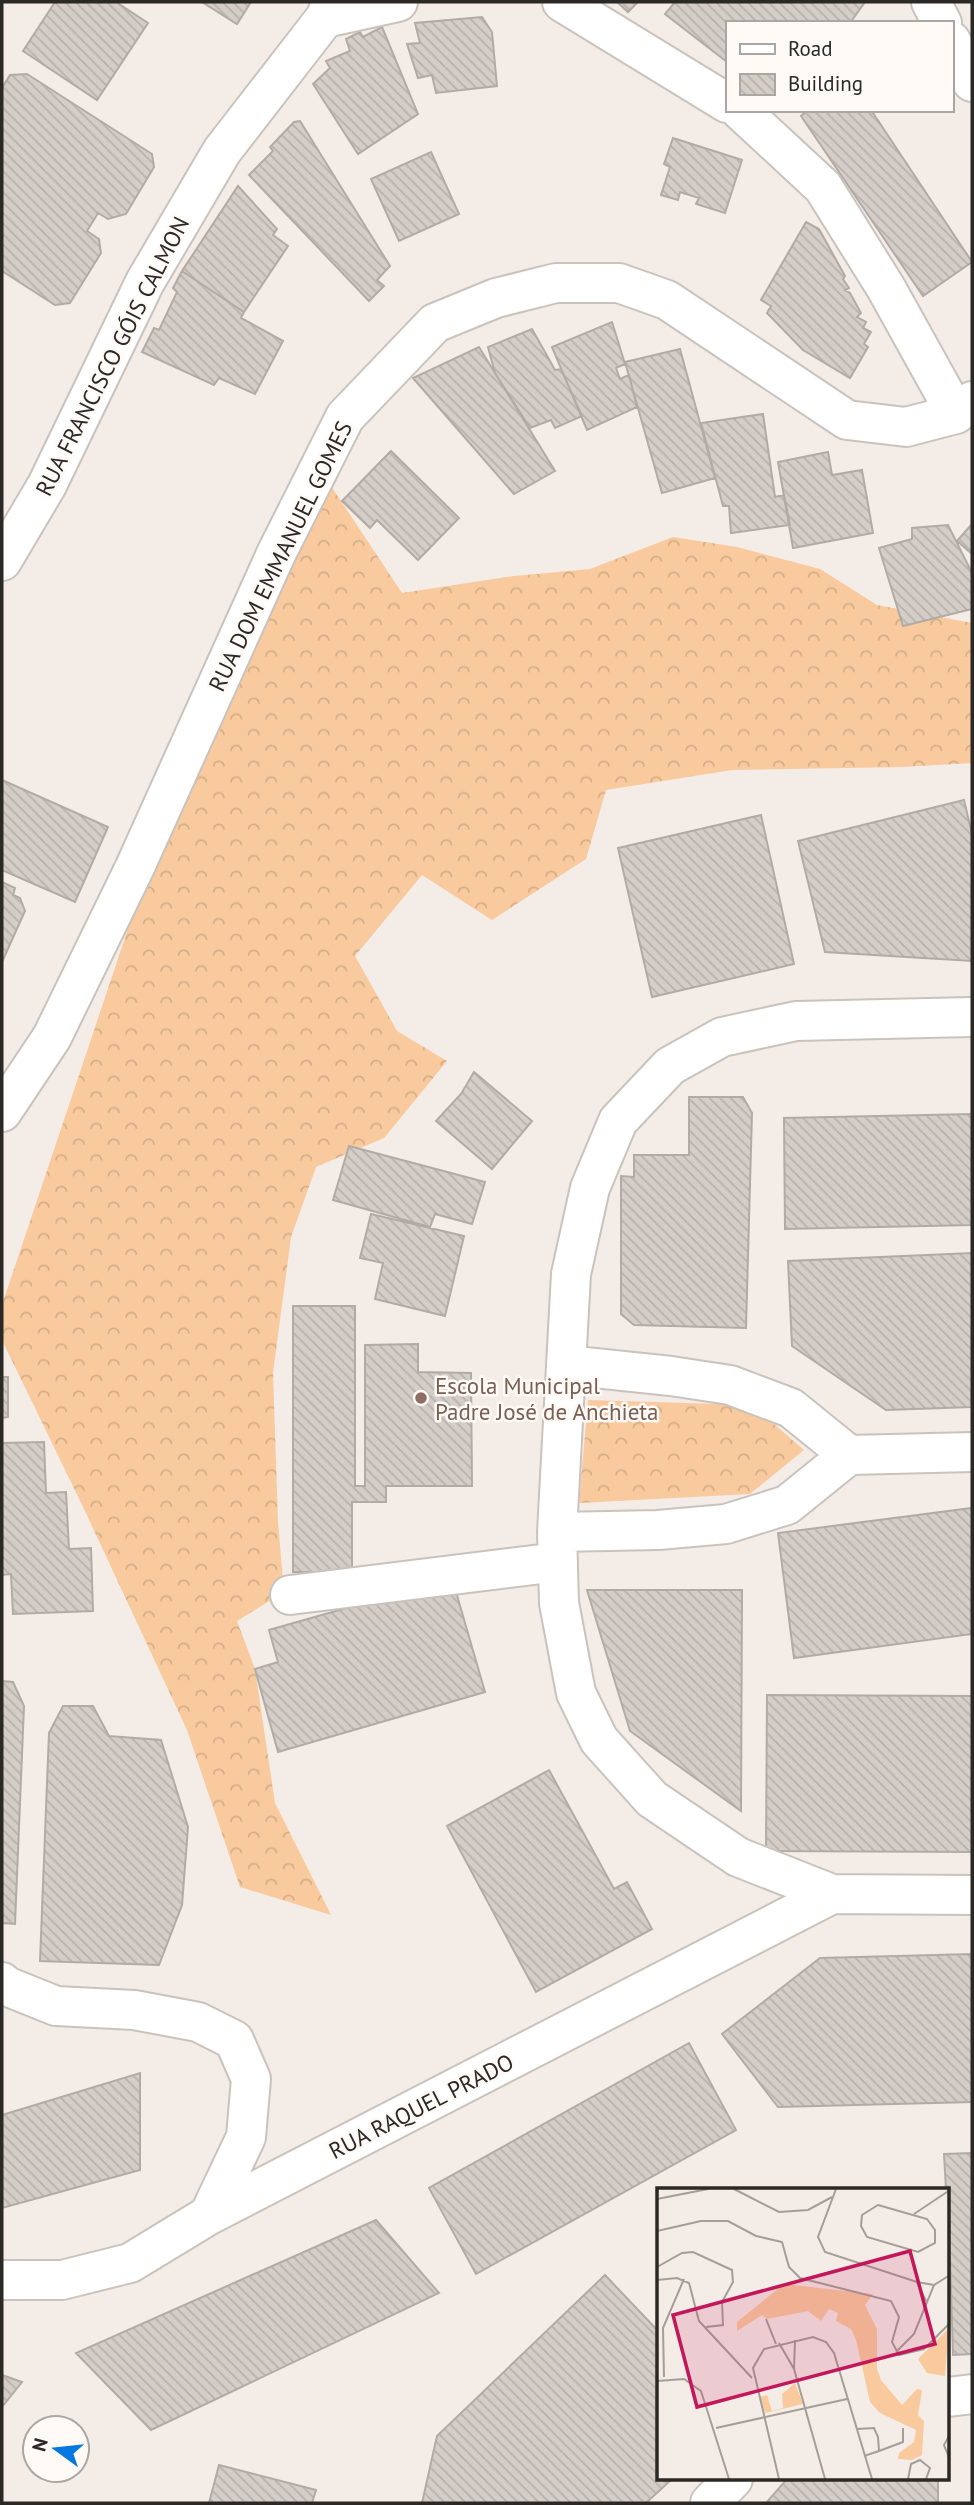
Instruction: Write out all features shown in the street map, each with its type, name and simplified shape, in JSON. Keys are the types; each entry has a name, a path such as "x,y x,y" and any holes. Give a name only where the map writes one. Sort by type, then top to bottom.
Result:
{"street":[{"name":"RUA FRANCISCO GÓIS CALMON","path":"2,561 47,485 145,282 222,151 328,10 398,2"},
{"path":"562,2 726,102"},
{"path":"931,2 941,21"},
{"path":"953,45 972,82"},
{"path":"742,112 823,187 964,407"},
{"name":"RUA DOM EMMANUEL GOMES","path":"2,1112 52,1037 135,867 276,554 345,417 435,323 496,298 556,283 619,283 667,300 847,420 906,427 964,407"},
{"path":"972,1017 796,1021 722,1037 670,1066 618,1121 590,1188 570,1274 558,1547 559,1604 576,1693 599,1740 652,1799 737,1857 832,1894 972,1895"},
{"path":"566,1365 730,1385 791,1408 849,1455"},
{"path":"290,1595 658,1530 726,1524 787,1505 849,1455 972,1452"},
{"name":"RUA RAQUEL PRADO","path":"2,2280 62,2280 130,2263 209,2215 832,1894"},
{"path":"2,1982 5,1986 56,2006 134,2010 198,2022 234,2040 251,2079 246,2137 209,2215"},
{"path":"950,2397 972,2393"},
{"path":"710,2503 732,2480"}],"green space":[{"path":"325,477 402,593 514,576 590,569 673,537 737,547 820,569 877,605 972,623 972,763 732,770 606,790 586,859 492,920 422,875 355,956 397,1031 447,1061 384,1138 316,1167 291,1237 273,1373 278,1522 284,1592 237,1621 255,1669 275,1803 331,1915 240,1887 187,1730 2,1340 2,1305 137,902"},
{"path":"588,1400 752,1405 804,1450 750,1494 579,1503"}],"building":[{"path":"55,2 116,2 148,23 97,100 23,51"},
{"path":"202,2 251,2 237,24"},
{"path":"617,2 638,2 628,12"},
{"path":"675,2 865,2 851,21 726,21 726,61 665,14"},
{"path":"482,17 492,32 497,86 436,93 432,75 418,78 407,44 420,43 415,23"},
{"path":"382,27 418,114 358,154 313,84 330,68 326,61 350,51 346,39 360,32 363,37"},
{"path":"27,74 152,154 154,167 126,214 108,219 98,213 87,231 99,239 101,253 70,303 55,305 2,271 2,88 10,75"},
{"path":"806,112 872,112 972,262 923,296 801,116"},
{"path":"300,121 390,266 377,280 384,286 369,301 249,175 273,151 270,147 294,122"},
{"path":"673,138 742,160 725,213 696,204 699,198 680,192 678,200 661,195 670,167 664,164"},
{"path":"431,152 459,214 399,241 371,179"},
{"path":"238,186 277,229 273,235 288,246 244,312 182,271"},
{"path":"806,222 819,229 845,276 843,279 849,288 845,290 850,293 861,313 857,317 866,322 863,328 871,332 864,344 868,347 850,378 803,350 767,313 771,306 761,300"},
{"path":"182,271 244,312 241,318 283,341 255,394 219,378 214,385 142,352 154,328 159,330 177,292 173,288"},
{"path":"612,322 625,364 616,368 620,379 629,375 637,407 587,430 552,347"},
{"path":"532,329 555,370 561,369 582,416 555,428 551,420 530,428 495,373 488,347"},
{"path":"479,347 555,471 514,494 413,378"},
{"path":"680,349 715,478 662,493 625,362"},
{"path":"763,414 775,497 784,495 790,525 731,533 729,506 723,506 701,423"},
{"path":"391,451 459,518 418,560 377,520 370,528 342,501"},
{"path":"828,452 832,475 862,470 873,533 793,548 778,462"},
{"path":"972,524 972,554 957,541"},
{"path":"948,525 972,573 972,609 903,626 879,548 912,539 912,528"},
{"path":"2,780 108,827 75,902 2,870"},
{"path":"964,800 972,834 972,961 825,952 798,841"},
{"path":"761,815 794,964 652,997 618,848"},
{"path":"2,882 15,888 13,895 20,898 25,911 2,962"},
{"path":"474,1072 532,1121 492,1169 436,1121 461,1094"},
{"path":"689,1097 743,1097 752,1113 746,1328 634,1325 621,1314 621,1176 634,1177 634,1155 689,1155"},
{"path":"972,1114 972,1225 785,1229 784,1118"},
{"path":"349,1146 485,1182 472,1224 435,1214 430,1227 333,1200"},
{"path":"371,1214 464,1236 445,1316 375,1299 383,1263 360,1258"},
{"path":"972,1253 972,1407 886,1410 792,1346 788,1261"},
{"path":"293,1306 355,1306 355,1486 365,1486 365,1345 418,1344 418,1372 471,1373 472,1486 386,1486 386,1502 352,1502 352,1572 293,1572"},
{"path":"2,1377 8,1377 8,1417 2,1418"},
{"path":"44,1442 46,1493 66,1492 69,1549 91,1548 93,1611 13,1614 11,1574 2,1575 2,1443"},
{"path":"972,1508 972,1634 794,1658 778,1533"},
{"path":"452,1578 485,1692 278,1752 255,1669 278,1662 269,1630"},
{"path":"587,1590 742,1590 741,1811 630,1731"},
{"path":"2,1681 13,1682 24,1706 15,1924 2,1923"},
{"path":"767,1695 972,1696 972,1852 766,1851"},
{"path":"63,1706 93,1706 109,1736 161,1740 188,1827 182,1905 159,1965 40,1961 49,1733"},
{"path":"549,1770 614,1889 627,1882 652,1929 536,1992 447,1826"},
{"path":"972,1954 972,2102 778,2107 722,2034 820,1958"},
{"path":"689,2043 736,2130 476,2274 429,2188"},
{"path":"140,2073 140,2170 2,2208 2,2115"},
{"path":"972,2153 972,2354 953,2355 950,2188 946,2188 944,2154"},
{"path":"376,2220 439,2293 151,2430 76,2353"},
{"path":"605,2275 657,2330 657,2480 671,2480 646,2503 422,2503 437,2436"},
{"path":"2,2375 22,2382 2,2407"},
{"path":"219,2465 316,2490 312,2503 209,2503"},
{"path":"786,2480 938,2480 938,2503 766,2503"}],"place":[{"name":"Escola Municipal Padre José de Anchieta","path":"421,1398"}]}
